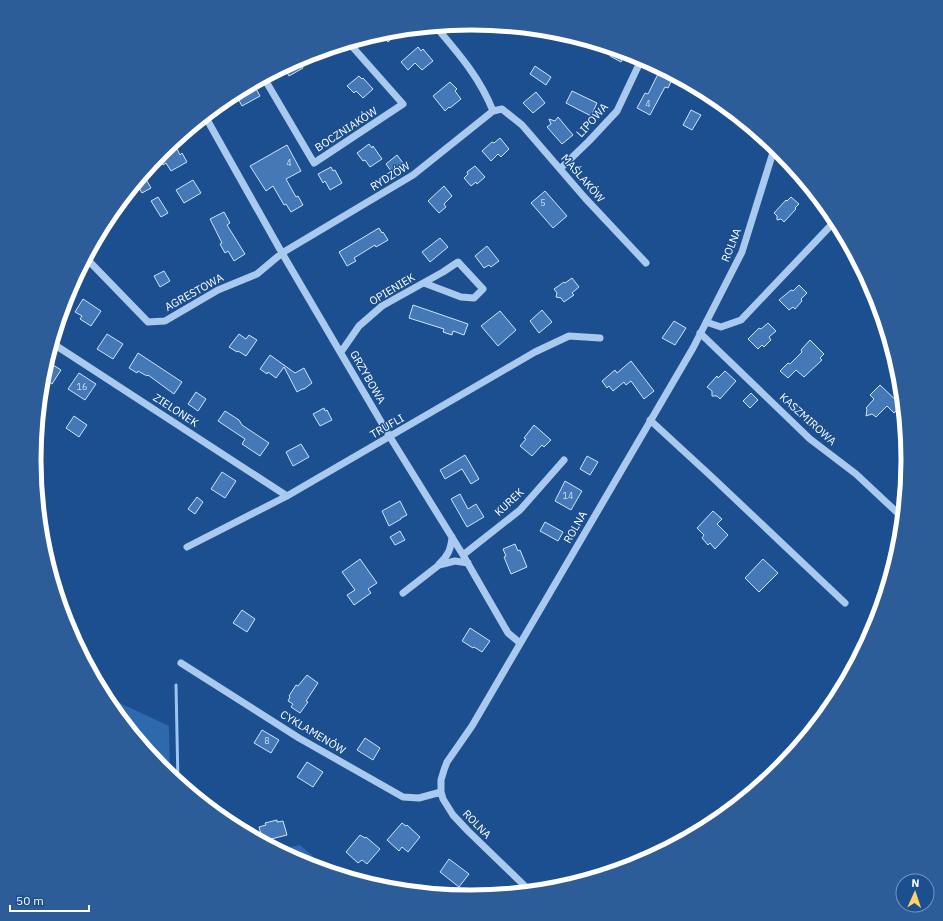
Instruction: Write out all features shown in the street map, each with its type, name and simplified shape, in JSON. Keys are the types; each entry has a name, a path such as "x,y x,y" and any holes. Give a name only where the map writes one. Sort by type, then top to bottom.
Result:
{"street":[{"path":"440,31 477,78 493,111"},
{"name":"BOCZNIAKÓW","path":"266,82 314,163 403,104 353,47"},
{"name":"LIPOWA","path":"560,169 617,111 639,64"},
{"name":"RYDZÓW","path":"282,253 413,175 493,111 502,109"},
{"name":"MAŚLAKÓW","path":"502,109 522,125 585,198 646,264"},
{"name":"GRZYBOWA","path":"207,120 282,253 390,437 468,563 508,633 520,643"},
{"name":"ROLNA","path":"524,887 453,815 443,800 441,780 447,762 472,726 693,348 742,252 773,153"},
{"path":"706,322 721,327 741,320 831,225"},
{"name":"AGRESTOWA","path":"90,262 148,322 165,321 218,290 257,274 282,253"},
{"name":"OPIENIEK","path":"341,352 359,326 382,306 458,262 483,289 474,298 461,297 424,283"},
{"name":"KASZMIROWA","path":"700,333 810,439 856,474 898,514"},
{"name":"TRUFLI","path":"187,546 288,496 535,352 568,336 600,338"},
{"name":"ZIELONEK","path":"57,346 288,496"},
{"path":"650,420 844,603"},
{"name":"KUREK","path":"463,555 520,510 564,460"},
{"path":"403,593 447,557 451,547 452,537"},
{"path":"439,564 455,562 468,563"},
{"name":"CYKLAMENÓW","path":"181,663 300,738 402,797 420,798 441,792"}],"shaded area":[{"path":"114,700 169,726 170,768 130,723"},
{"path":"300,845 321,863 307,858 284,848"}],"building":[{"path":"393,37 388,42 385,39"},
{"path":"418,47 421,51 423,49 433,61 422,70 415,63 408,70 401,62"},
{"path":"611,53 623,58 621,62 610,56"},
{"path":"301,65 303,68 289,76 287,72"},
{"path":"535,66 551,77 546,85 530,74"},
{"path":"659,73 672,80 668,88 665,87 650,115 637,108 645,93 648,94"},
{"path":"359,76 362,79 363,78 373,89 363,98 356,91 354,93 347,86"},
{"path":"450,82 457,89 455,91 461,99 445,111 433,96"},
{"path":"256,88 260,96 242,106 238,99"},
{"path":"572,91 597,103 591,116 566,103"},
{"path":"536,92 545,103 533,113 523,103"},
{"path":"691,110 701,115 692,130 683,125"},
{"path":"558,117 573,135 562,144 547,127 551,124 549,119 555,121"},
{"path":"500,138 509,149 501,157 498,154 491,161 482,151 492,142 494,143"},
{"path":"369,144 372,148 373,146 382,159 370,167 357,153"},
{"path":"287,145 301,171 286,179 296,197 298,196 303,205 291,212 286,204 284,205 273,186 266,191 250,166"},
{"path":"176,148 180,155 182,153 187,162 171,171 166,163 163,165 162,162"},
{"path":"397,155 403,163 391,171 386,164"},
{"path":"475,166 485,177 477,184 476,182 471,186 464,178 468,174 467,172"},
{"path":"331,167 333,171 335,170 342,183 330,190 325,181 323,183 318,174"},
{"path":"146,179 151,188 142,193 139,188"},
{"path":"193,180 201,193 184,203 176,190"},
{"path":"444,186 452,196 444,204 446,207 439,213 428,201"},
{"path":"545,191 567,216 553,228 531,203"},
{"path":"158,197 168,213 161,217 151,201"},
{"path":"791,197 799,204 795,208 796,209 784,222 781,219 777,220 777,216 774,213 786,200 787,201"},
{"path":"224,212 230,223 227,225 245,254 234,261 228,251 225,253 220,244 222,243 210,219"},
{"path":"379,228 388,240 376,247 375,245 354,258 356,261 347,266 339,252"},
{"path":"440,238 448,247 430,262 422,252"},
{"path":"487,246 499,261 491,267 489,265 484,268 475,256"},
{"path":"164,271 170,281 160,287 154,276"},
{"path":"572,278 579,287 572,293 574,295 564,302 561,298 556,297 557,293 554,289"},
{"path":"799,285 807,293 795,309 793,307 789,310 779,300"},
{"path":"83,299 101,311 91,326 80,319 82,316 75,312"},
{"path":"413,305 468,324 464,335 453,331 452,335 443,332 444,329 409,318"},
{"path":"542,310 552,322 539,333 530,321"},
{"path":"500,311 516,330 498,346 481,326"},
{"path":"674,321 686,328 675,345 662,338"},
{"path":"768,323 776,331 769,337 771,340 764,347 762,345 758,349 748,339 759,328 761,329"},
{"path":"107,334 123,344 113,359 97,349"},
{"path":"239,334 246,339 249,335 257,340 246,356 229,347"},
{"path":"810,340 824,354 820,358 822,360 804,377 796,370 788,378 780,371 788,363 790,364 802,352 801,350"},
{"path":"138,353 182,382 174,394 148,375 147,376 138,371 137,373 129,368"},
{"path":"270,355 295,373 304,368 312,383 297,392 284,367 276,378 268,372 267,374 260,369"},
{"path":"631,361 654,391 644,399 631,381 626,385 624,382 613,391 609,386 607,388 602,381 615,370 617,373"},
{"path":"52,364 61,370 52,384 48,382"},
{"path":"725,371 736,381 720,399 717,396 712,396 712,391 707,387 717,376 718,378"},
{"path":"79,373 96,384 85,400 68,389"},
{"path":"880,385 898,402 898,408 894,413 887,406 876,417 872,414 866,416 866,408 874,399 870,395"},
{"path":"196,392 206,399 198,411 188,404"},
{"path":"751,393 758,400 750,408 743,401"},
{"path":"324,408 325,411 327,410 332,420 320,426 313,414"},
{"path":"225,411 239,420 242,425 269,443 260,456 242,444 245,439 218,421"},
{"path":"74,416 87,425 79,437 66,428"},
{"path":"534,425 551,440 544,447 542,445 532,456 520,446"},
{"path":"301,444 309,457 293,466 286,452"},
{"path":"465,455 479,479 471,484 462,469 445,479 440,470"},
{"path":"587,456 598,462 590,475 580,469"},
{"path":"222,472 236,481 225,498 211,489"},
{"path":"565,481 582,491 571,510 555,501"},
{"path":"460,494 468,509 476,504 484,517 467,527 451,499"},
{"path":"197,497 203,502 195,514 188,509"},
{"path":"400,501 407,515 389,526 382,511"},
{"path":"713,511 722,519 717,524 728,535 715,549 710,543 708,545 702,538 704,535 697,528"},
{"path":"545,522 563,532 558,541 540,531"},
{"path":"400,531 405,540 395,545 390,537"},
{"path":"515,544 518,551 520,550 527,567 511,574 504,557 506,556 503,549"},
{"path":"360,559 377,583 368,589 371,593 354,605 347,595 355,590 342,572"},
{"path":"763,559 778,573 759,592 745,578"},
{"path":"242,610 255,619 247,632 233,623"},
{"path":"470,628 490,641 482,652 462,641"},
{"path":"307,675 318,683 306,701 308,702 300,713 291,707 293,704 288,701 289,696 296,685 298,686"},
{"path":"262,730 279,740 271,753 254,743"},
{"path":"365,738 380,748 373,760 357,750"},
{"path":"307,762 323,772 313,787 297,777"},
{"path":"277,820 277,822 283,821 287,835 268,840 262,836 259,827 266,825 265,823"},
{"path":"402,823 406,826 407,825 420,837 408,852 402,847 399,851 387,840"},
{"path":"360,835 365,838 366,837 380,849 367,864 362,860 358,863 346,852"},
{"path":"449,859 469,874 459,887 440,872"}],"waterway":[{"path":"176,685 178,775"}]}
